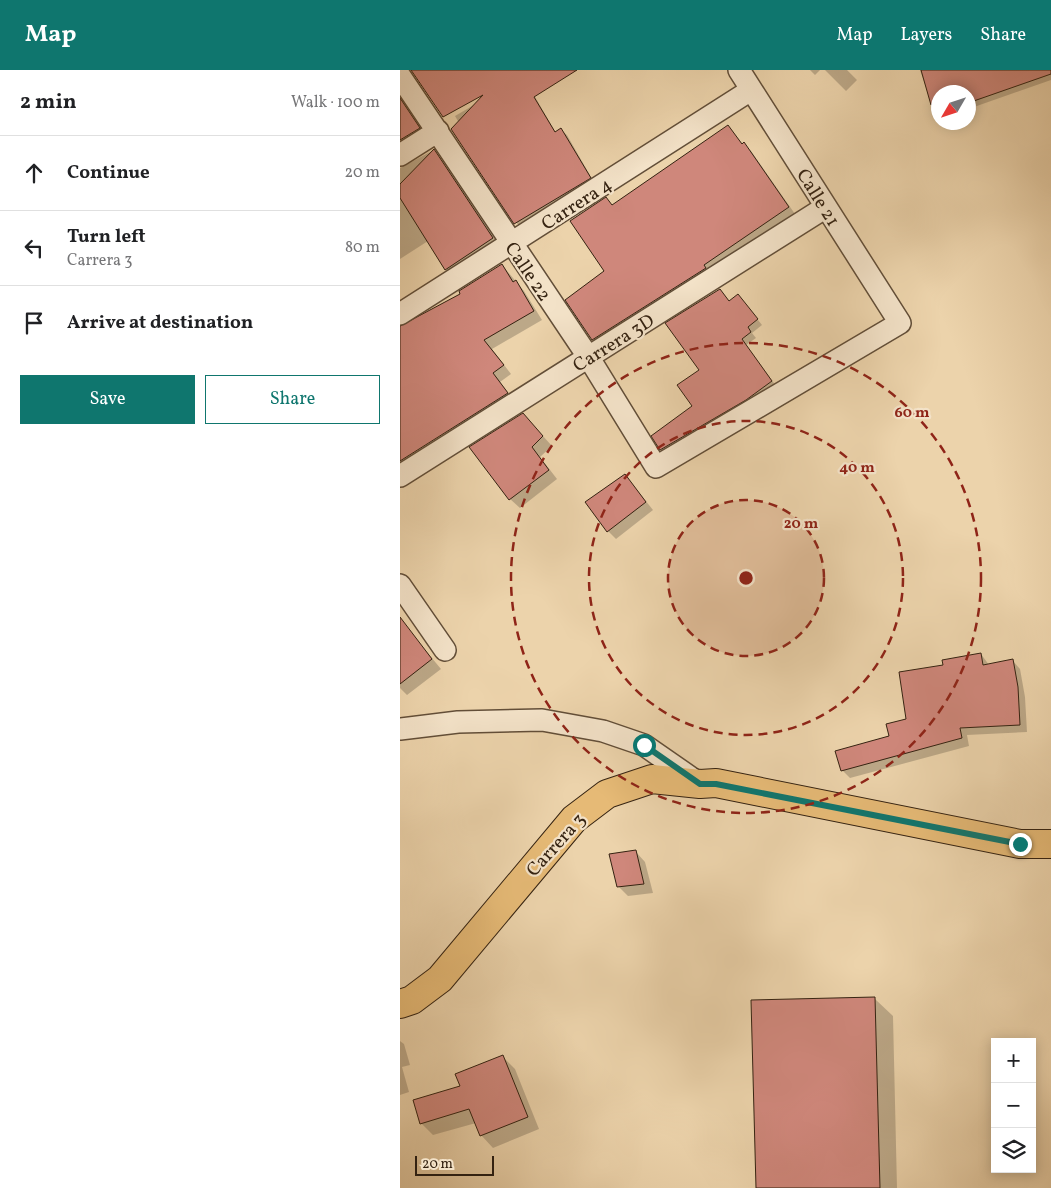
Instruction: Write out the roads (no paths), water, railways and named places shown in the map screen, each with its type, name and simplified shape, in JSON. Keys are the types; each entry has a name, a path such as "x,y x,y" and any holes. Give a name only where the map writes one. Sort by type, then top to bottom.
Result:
{"main road":[{"name":"Carrera 3","path":"400,1004 412,1000 440,979 574,819 607,794 652,779 716,784 1020,844 1051,844"}],"street":[{"name":"Calle 21","path":"656,466 900,323 739,70"},
{"name":"Calle 22","path":"400,76 438,131 511,245 589,358 656,466"},
{"name":"Carrera 4","path":"400,314 511,245 751,90"},
{"path":"400,155 438,131"},
{"name":"Carrera 3D","path":"400,476 826,207"},
{"path":"400,585 445,650"},
{"path":"400,730 458,722 542,720 603,731 644,745 700,784"}]}
